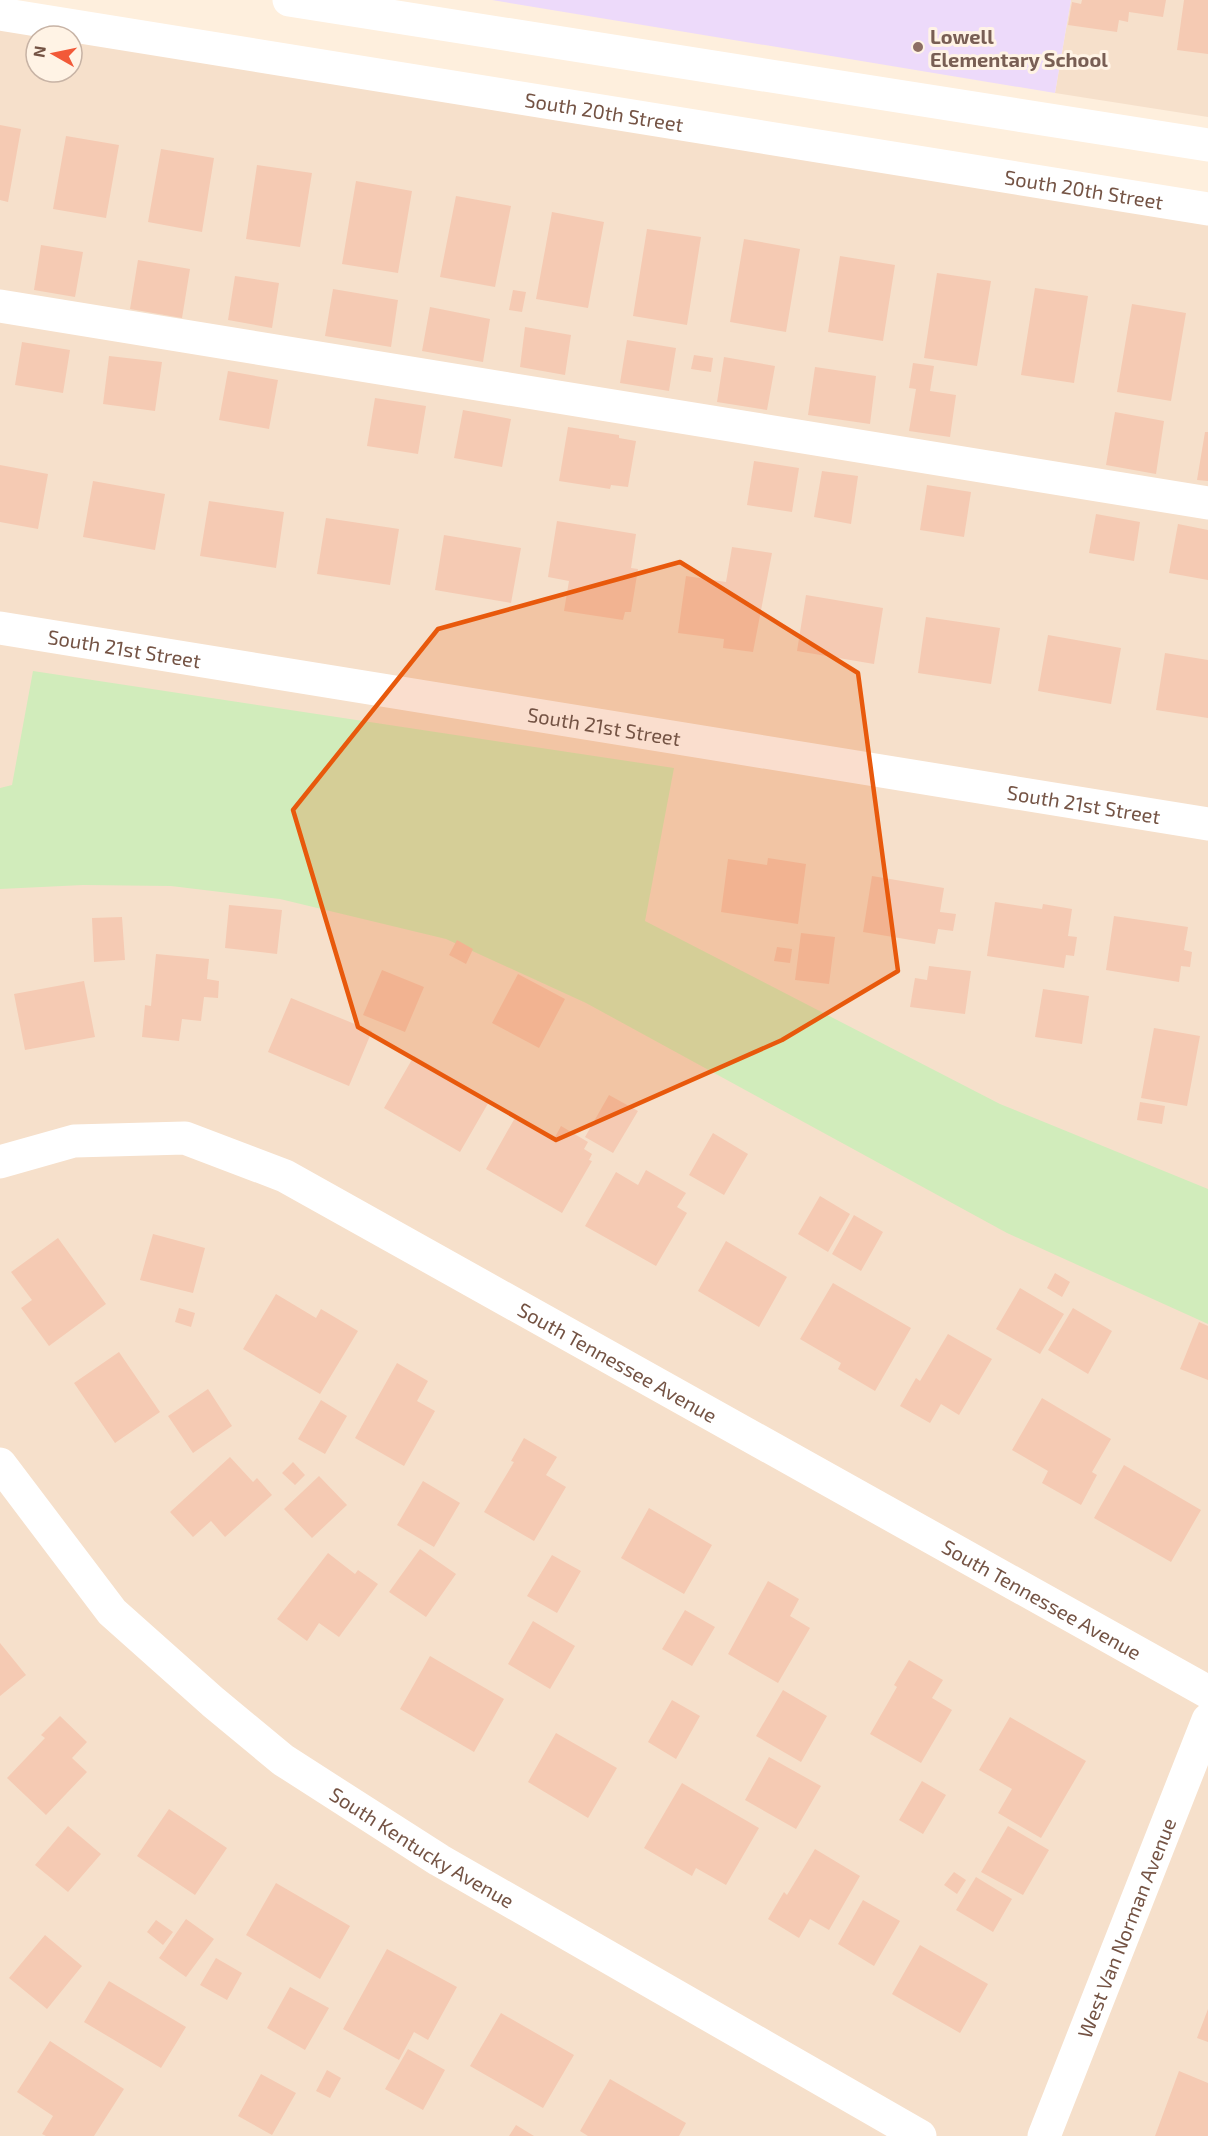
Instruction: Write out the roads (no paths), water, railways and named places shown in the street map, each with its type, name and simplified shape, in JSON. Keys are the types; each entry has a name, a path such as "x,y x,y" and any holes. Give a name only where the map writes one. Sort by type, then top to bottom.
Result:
{"street":[{"path":"289,0 1208,145"},
{"name":"South 20th Street","path":"0,14 1208,209"},
{"path":"0,306 1208,503"},
{"name":"South 21st Street","path":"0,628 1208,824"},
{"name":"South Tennessee Avenue","path":"0,1162 74,1141 184,1138 285,1176 1208,1692"},
{"name":"South Kentucky Avenue","path":"0,1464 112,1612 213,1702 283,1760 439,1860 920,2136"},
{"name":"West Van Norman Avenue","path":"1044,2136 1208,1720"}],"place":[{"name":"Lowell Elementary School","path":"918,47"}]}
